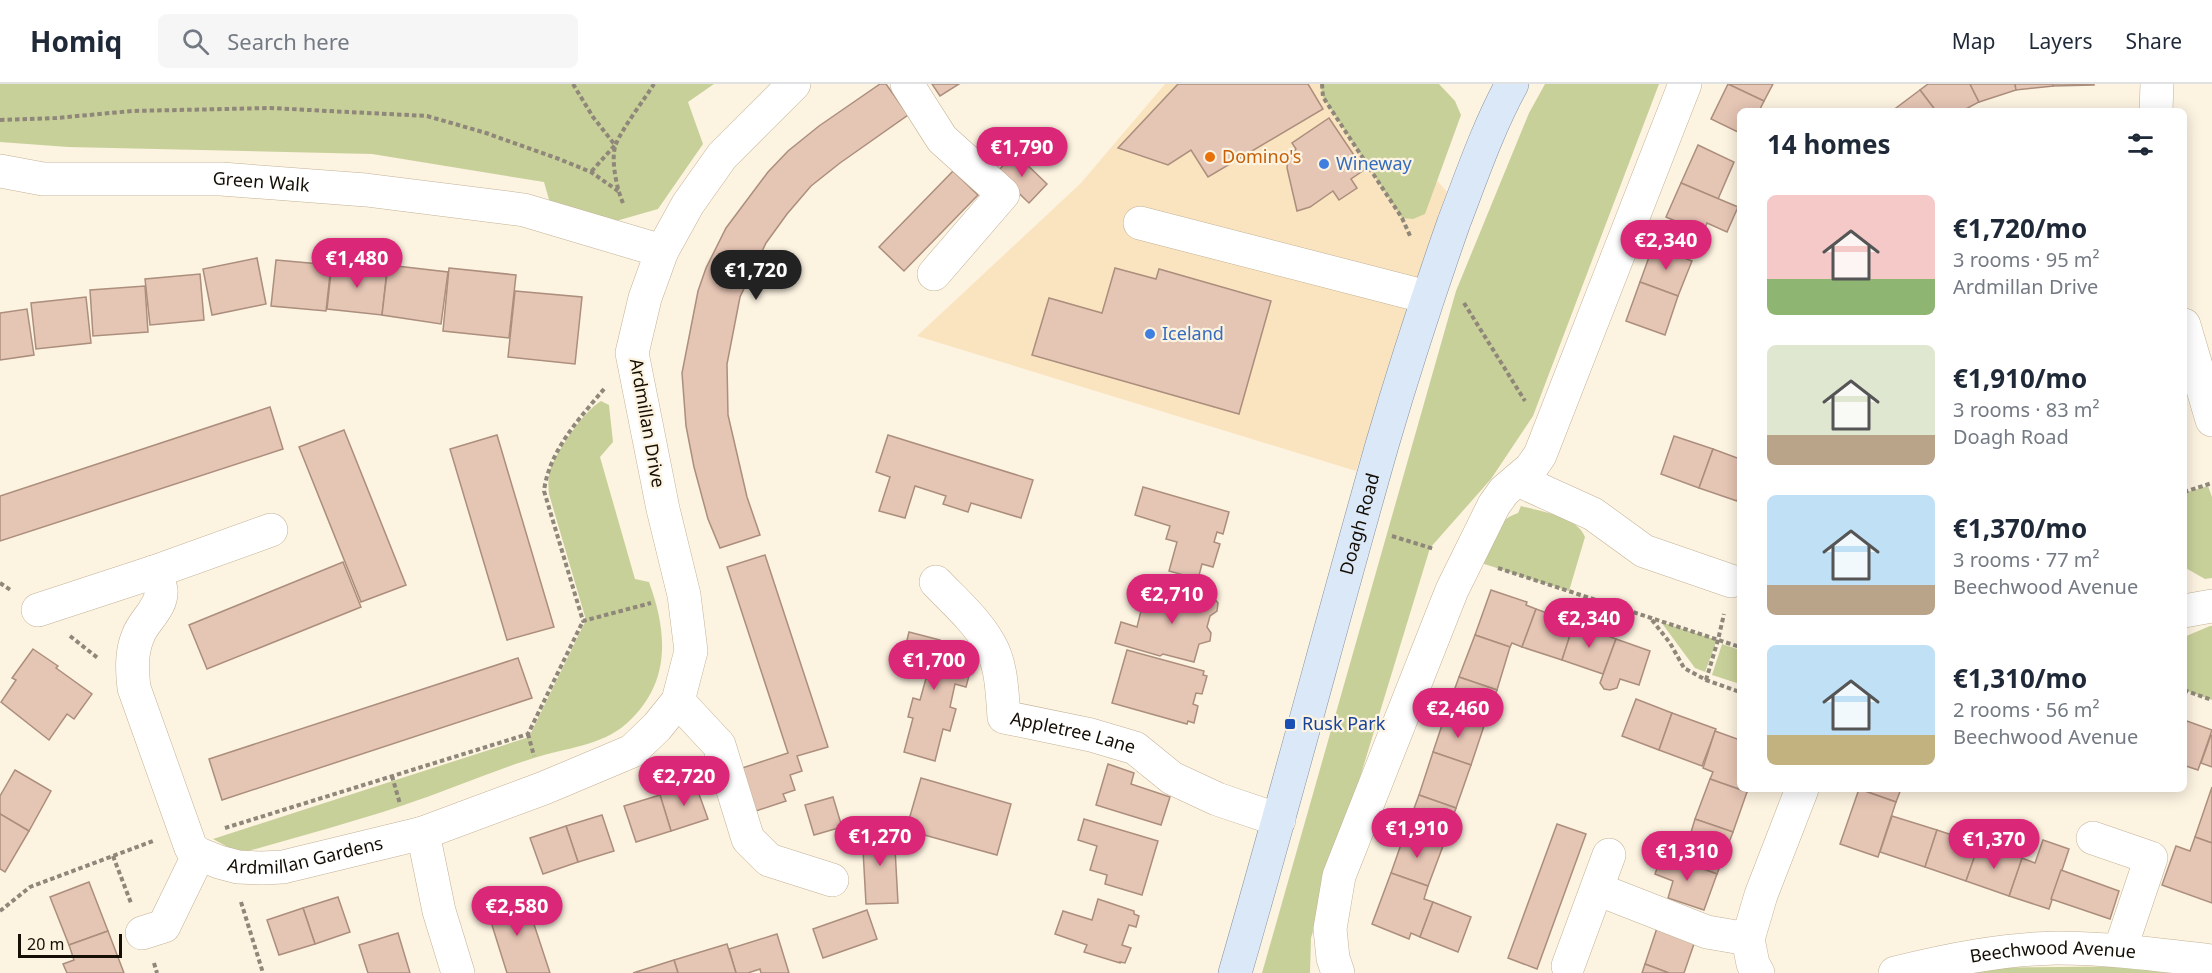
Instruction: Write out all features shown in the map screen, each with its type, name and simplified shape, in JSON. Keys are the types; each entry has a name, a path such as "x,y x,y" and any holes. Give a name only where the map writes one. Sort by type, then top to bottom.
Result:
{"main road":[{"name":"Doagh Road","path":"1235,973 1359,526 1427,297 1476,161 1512,84"}],"street":[{"name":"Ardmillan Drive","path":"678,701 691,651 684,595 663,509 632,353 645,298 652,248 688,204 722,156 794,84"},
{"path":"907,84 942,139 1003,194 934,274"},
{"path":"1338,973 1333,958 1330,929 1339,876 1452,590 1467,558 1494,505 1504,491 1531,468 1540,454 1685,84"},
{"path":"2156,108 2157,84"},
{"name":"Green Walk","path":"0,171 43,180 221,179 366,190 524,210 652,248"},
{"path":"1140,223 1427,297"},
{"path":"2187,335 2212,420"},
{"path":"1518,480 1593,514 1644,551 1731,581"},
{"path":"38,610 271,530"},
{"path":"142,933 164,926 190,841 134,688 132,666 137,638 160,599 161,590 154,572"},
{"name":"Appletree Lane","path":"936,582 962,608 990,644 1000,678 1004,717 1091,735 1135,748 1172,778 1217,799 1279,820"},
{"path":"2187,610 2212,606"},
{"path":"678,701 718,745 748,839 769,860 832,880"},
{"name":"Ardmillan Gardens","path":"190,841 238,867 283,867 423,833 543,788 632,751 657,728 678,701"},
{"path":"1758,973 1753,964 1748,939 1761,895 1801,792"},
{"path":"423,833 439,911 458,973"},
{"path":"2093,838 2151,858 2120,950"},
{"path":"1568,966 1609,855"},
{"path":"1597,889 1707,932 1748,939"},
{"name":"Beechwood Avenue","path":"1895,973 1959,957 2056,948 2120,950 2212,961"}],"path":[{"path":"573,84 593,117 615,145 618,192"},
{"path":"591,172 615,145 654,84"},
{"path":"0,120 56,118 132,111 270,108 427,116 486,133 591,172 618,192 652,248"},
{"path":"534,758 528,734 584,621 544,491 547,473 563,441 632,353"},
{"path":"2187,491 2212,483"},
{"path":"1359,526 1467,558 1737,646"},
{"path":"1706,680 1718,640 1731,581"},
{"path":"584,621 656,602"},
{"path":"1651,619 1670,643 1684,668 1706,680 1737,691"},
{"path":"2187,691 2212,700"},
{"path":"0,911 30,887 190,841 528,734"},
{"path":"392,776 399,800"},
{"path":"238,867 238,891 263,973"}],"shaded area":[{"path":"1165,84 1353,84 1447,192 1356,471 917,336 1081,183"}],"green space":[{"path":"0,84 714,84 688,102 703,144 658,209 609,223 550,203 544,182 372,154 68,147 0,142"},
{"path":"1320,84 1439,84 1455,101 1461,115 1425,214 1413,219 1402,218 1323,97"},
{"path":"1545,84 1659,84 1533,416 1491,479 1430,548 1311,938 1310,973 1262,973 1456,291 1529,113"},
{"path":"601,401 609,405 613,442 600,457 635,579 649,582 660,620 662,658 651,692 641,709 626,724 594,742 517,763 362,818 245,852 233,850 213,839 529,737 586,620 549,494 549,473 572,432 587,413"},
{"path":"2208,486 2212,497 2212,578 2205,579 2187,569 2187,492"},
{"path":"1521,506 1566,519 1574,524 1585,537 1569,591 1481,563 1498,527 1503,521 1518,513"},
{"path":"1661,622 1717,640 1705,672 1695,668"},
{"path":"2212,626 2212,700 2187,691 2187,636"},
{"path":"1722,644 1737,649 1737,683 1712,675"},
{"path":"2170,966 2202,973 1935,973 1948,968"}],"building":[{"path":"880,84 886,84 908,115 811,186 766,243 740,297 727,364 728,415 747,497 760,535 720,548 708,519 686,426 682,373 698,291 706,268 726,228 768,172 788,151 819,126"},
{"path":"932,84 959,84 940,96"},
{"path":"1178,84 1308,84 1323,109 1208,177 1191,150 1168,165 1118,148"},
{"path":"1728,84 1773,84 1764,101"},
{"path":"1728,84 1764,101 1760,108 1737,108 1737,132 1711,119"},
{"path":"1928,84 1970,84 1979,102 1968,108 1934,108 1920,90"},
{"path":"1970,84 2015,84 2016,90 1979,102"},
{"path":"2015,84 2053,84 2053,86 2016,90"},
{"path":"2053,84 2094,84 2094,85 2053,86"},
{"path":"1920,90 1934,108 1896,108"},
{"name":"Wineway","path":"1329,118 1364,170 1351,179 1357,188 1339,200 1333,191 1310,207 1297,211 1287,168 1288,160 1296,149 1292,143"},
{"path":"1698,145 1734,162 1718,199 1681,183"},
{"path":"1015,153 1047,184 1029,203 997,172"},
{"path":"953,171 978,195 904,271 879,247"},
{"path":"1681,183 1737,207 1727,232 1707,223 1703,233 1666,217"},
{"path":"1653,246 1692,261 1678,296 1640,282"},
{"path":"257,258 266,304 212,315 203,269"},
{"path":"276,260 331,265 326,311 271,306"},
{"path":"332,263 387,269 382,315 327,309"},
{"path":"388,265 448,272 441,324 382,315"},
{"path":"449,268 516,275 509,338 443,331"},
{"name":"Iceland","path":"1115,268 1156,279 1159,269 1271,301 1239,414 1032,355 1049,298 1102,313"},
{"path":"200,274 204,320 150,325 145,279"},
{"path":"1640,282 1678,296 1665,335 1626,321"},
{"path":"145,286 148,332 93,336 90,290"},
{"path":"515,291 582,297 575,364 508,357"},
{"path":"86,297 91,343 36,349 31,303"},
{"path":"27,309 34,355 0,360 0,313"},
{"path":"270,407 283,449 0,541 0,496"},
{"path":"344,430 406,585 361,602 299,447"},
{"path":"497,435 554,627 507,640 450,449"},
{"path":"888,435 1033,480 1021,518 971,503 968,512 943,504 946,496 915,486 905,518 879,511 890,477 876,472"},
{"path":"1674,436 1713,449 1699,488 1661,474"},
{"path":"1713,449 1737,458 1737,501 1699,488"},
{"path":"1143,487 1229,512 1223,534 1217,532 1214,542 1220,544 1213,567 1202,564 1198,579 1169,571 1177,542 1166,539 1170,526 1135,515"},
{"path":"765,555 828,747 797,756 802,771 790,775 795,790 783,794 786,801 741,816 727,773 788,753 727,567"},
{"path":"343,562 361,607 207,669 189,625"},
{"path":"1179,587 1213,597 1218,603 1217,611 1210,616 1207,627 1211,633 1210,641 1199,644 1194,662 1163,654 1160,656 1115,643 1121,622 1137,627 1142,607 1152,609 1157,590 1177,595"},
{"path":"1491,590 1527,602 1526,605 1536,609 1522,647 1512,643 1510,647 1475,635"},
{"path":"1536,609 1574,623 1562,660 1522,647"},
{"path":"1574,623 1616,639 1603,674 1562,660"},
{"path":"909,632 975,653 966,687 955,684 950,707 956,709 950,731 943,729 935,761 904,752 913,718 908,717 913,698 920,700 927,675 900,669"},
{"path":"1475,635 1510,647 1497,690 1459,677"},
{"path":"1616,639 1650,651 1639,685 1620,679 1617,688 1610,690 1604,689 1600,683"},
{"path":"33,649 92,694 74,719 67,714 49,740 1,702 16,680 12,678"},
{"path":"1127,650 1204,671 1203,675 1207,676 1202,694 1196,693 1193,704 1198,706 1194,723 1188,721 1187,724 1112,703"},
{"path":"518,658 532,698 222,800 209,759"},
{"path":"1459,677 1497,690 1484,726 1446,713"},
{"path":"1636,699 1672,713 1659,750 1622,736"},
{"path":"1446,713 1484,726 1471,765 1433,752"},
{"path":"1672,713 1716,729 1702,766 1659,750"},
{"path":"2187,721 2212,730 2198,770 2187,766"},
{"path":"1715,731 1737,739 1737,788 1710,779 1713,772 1703,768"},
{"path":"2212,735 2212,767 2201,763"},
{"path":"1433,752 1471,765 1456,808 1419,795"},
{"path":"1108,764 1134,773 1131,784 1170,797 1161,825 1096,805"},
{"path":"15,770 51,791 29,831 0,814 0,796"},
{"path":"921,778 1011,804 997,855 906,830"},
{"path":"1710,779 1737,788 1737,792 1747,792 1733,832 1695,819"},
{"path":"695,783 708,819 671,831 660,795"},
{"path":"2212,787 2212,843 2195,837"},
{"path":"1858,792 1868,792 1896,802 1878,857 1840,844"},
{"path":"1868,792 1900,792 1896,802"},
{"path":"660,795 671,831 636,842 624,806"},
{"path":"1419,795 1456,808 1443,846 1405,833"},
{"path":"833,797 842,827 814,835 805,805"},
{"path":"0,814 29,831 5,872 0,869"},
{"path":"602,815 614,851 578,862 566,826"},
{"path":"1892,816 1937,830 1925,867 1880,852"},
{"path":"1084,819 1158,841 1142,895 1105,884 1107,875 1090,870 1097,846 1078,840"},
{"path":"1695,819 1733,832 1717,874 1662,854 1669,832 1689,839"},
{"path":"1557,824 1586,834 1537,969 1508,958"},
{"path":"566,826 578,862 543,874 530,838"},
{"path":"894,830 898,903 866,904 862,832"},
{"path":"1937,830 1979,844 1966,881 1925,867"},
{"path":"1405,833 1443,846 1428,886 1391,873"},
{"path":"2195,837 2212,843 2212,903 2162,885 2176,846 2190,851"},
{"path":"2043,840 2069,849 2049,909 2009,896 2022,858 2035,863"},
{"path":"1979,844 2022,858 2009,896 1966,881"},
{"path":"1662,854 1717,874 1704,910 1668,898 1673,881 1655,874"},
{"path":"2061,870 2119,891 2110,919 2051,899"},
{"path":"1391,873 1428,886 1424,899 1433,902 1420,937 1411,933 1409,939 1372,924"},
{"path":"89,882 108,931 69,945 50,897"},
{"path":"524,894 550,973 507,973 486,906"},
{"path":"338,897 350,932 315,944 303,908"},
{"path":"1098,899 1134,911 1134,914 1139,916 1136,927 1129,925 1122,945 1131,948 1125,963 1084,952 1087,945 1055,934 1063,911 1092,920"},
{"path":"1433,902 1471,917 1458,952 1420,937"},
{"path":"303,908 315,944 279,955 267,920"},
{"path":"867,910 877,939 823,958 813,929"},
{"path":"1657,928 1695,941 1684,973 1669,973 1645,964"},
{"path":"108,931 124,973 67,973 63,964 74,960 69,945"},
{"path":"398,933 410,973 368,973 359,945"},
{"path":"777,934 789,973 761,973 760,969 748,973 736,973 729,949"},
{"path":"727,944 736,973 678,973 674,960"},
{"path":"674,960 678,973 633,973"},
{"path":"1645,964 1669,973 1642,973"}],"place":[{"name":"Domino's","path":"1210,157"},
{"name":"Wineway","path":"1324,164"},
{"name":"Iceland","path":"1150,334"},
{"name":"Rusk Park","path":"1290,724"}]}
